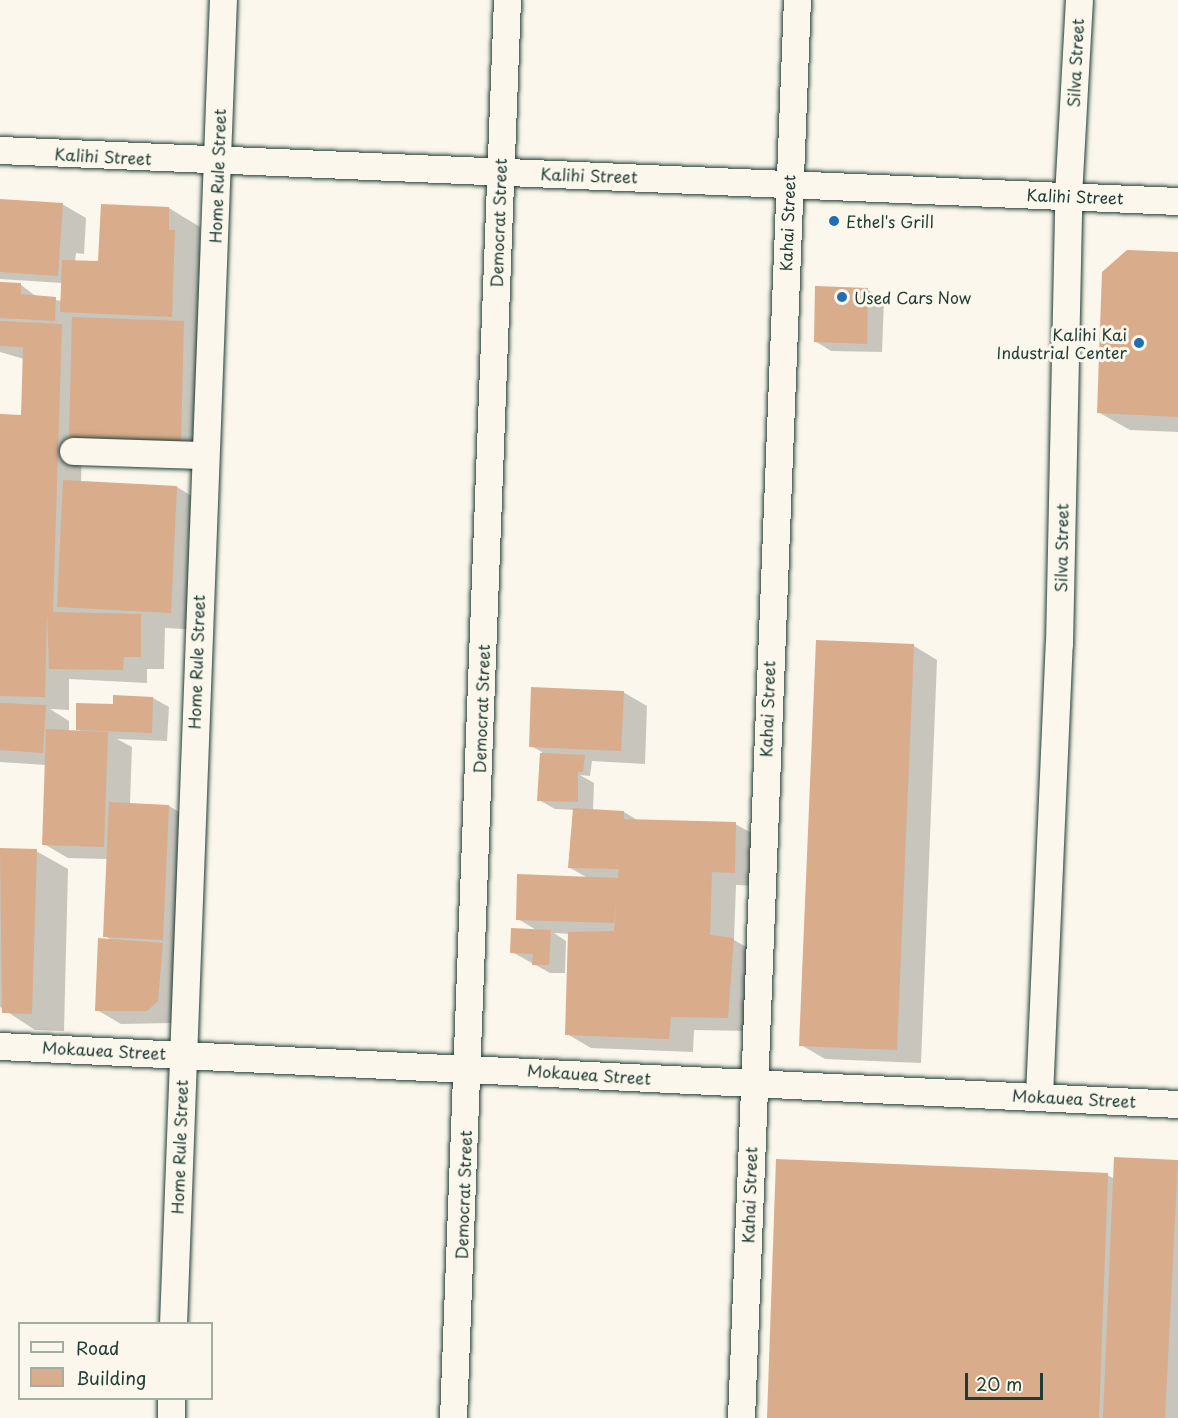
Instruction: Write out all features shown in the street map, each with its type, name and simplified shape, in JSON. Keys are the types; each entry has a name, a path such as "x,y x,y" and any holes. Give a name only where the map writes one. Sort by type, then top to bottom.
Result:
{"street":[{"name":"Home Rule Street","path":"173,1322 203,455 218,162 223,0"},
{"name":"Democrat Street","path":"453,1418 507,0"},
{"name":"Kahai Street","path":"741,1418 751,1085 797,0"},
{"name":"Silva Street","path":"1039,1096 1059,644 1068,196 1079,0"},
{"name":"Kalihi Street","path":"0,150 218,162 501,171 1178,201"},
{"path":"73,451 203,455"},
{"name":"Mokauea Street","path":"0,1046 468,1065 751,1085 1039,1096 1178,1104"},
{"path":"171,1400 171,1418"}],"building":[{"path":"0,199 63,203 58,276 0,272"},
{"path":"101,204 169,207 169,230 175,230 172,317 60,312 62,260 98,261"},
{"name":"Kalihi Kai Industrial Center","path":"1127,250 1178,252 1178,417 1097,413 1102,272"},
{"path":"0,282 21,283 21,294 56,297 55,321 0,318"},
{"path":"815,286 868,288 867,344 814,342"},
{"path":"72,317 184,321 181,441 69,437"},
{"path":"0,321 62,324 53,612 141,614 141,657 124,657 123,670 49,669 47,612 45,697 0,696 0,414 21,415 23,347 0,346"},
{"path":"63,480 177,486 171,613 57,607"},
{"path":"816,640 914,644 897,1050 799,1046"},
{"path":"531,687 624,691 621,751 529,747"},
{"path":"113,695 153,697 152,733 76,730 76,703 113,704"},
{"path":"0,703 46,705 43,753 0,750"},
{"path":"46,729 108,732 104,847 42,845"},
{"path":"540,753 585,755 583,772 578,772 578,802 537,801"},
{"path":"109,802 169,805 163,940 103,937"},
{"path":"573,808 624,811 624,819 736,822 735,873 712,872 710,935 734,938 728,1018 671,1017 669,1039 565,1035 568,932 614,931 617,895 614,923 516,920 517,874 618,878 619,869 568,868"},
{"path":"0,848 37,849 32,1014 2,1013"},
{"path":"511,928 551,930 549,965 532,965 533,954 510,953"},
{"path":"98,938 163,943 158,1001 147,1011 95,1011"},
{"path":"1114,1157 1178,1160 1165,1418 1103,1418"},
{"path":"776,1159 1108,1173 1099,1418 767,1418"}],"place":[{"name":"Ethel's Grill","path":"834,221"},
{"name":"Used Cars Now","path":"842,297"},
{"name":"Kalihi Kai Industrial Center","path":"1139,343"}]}
